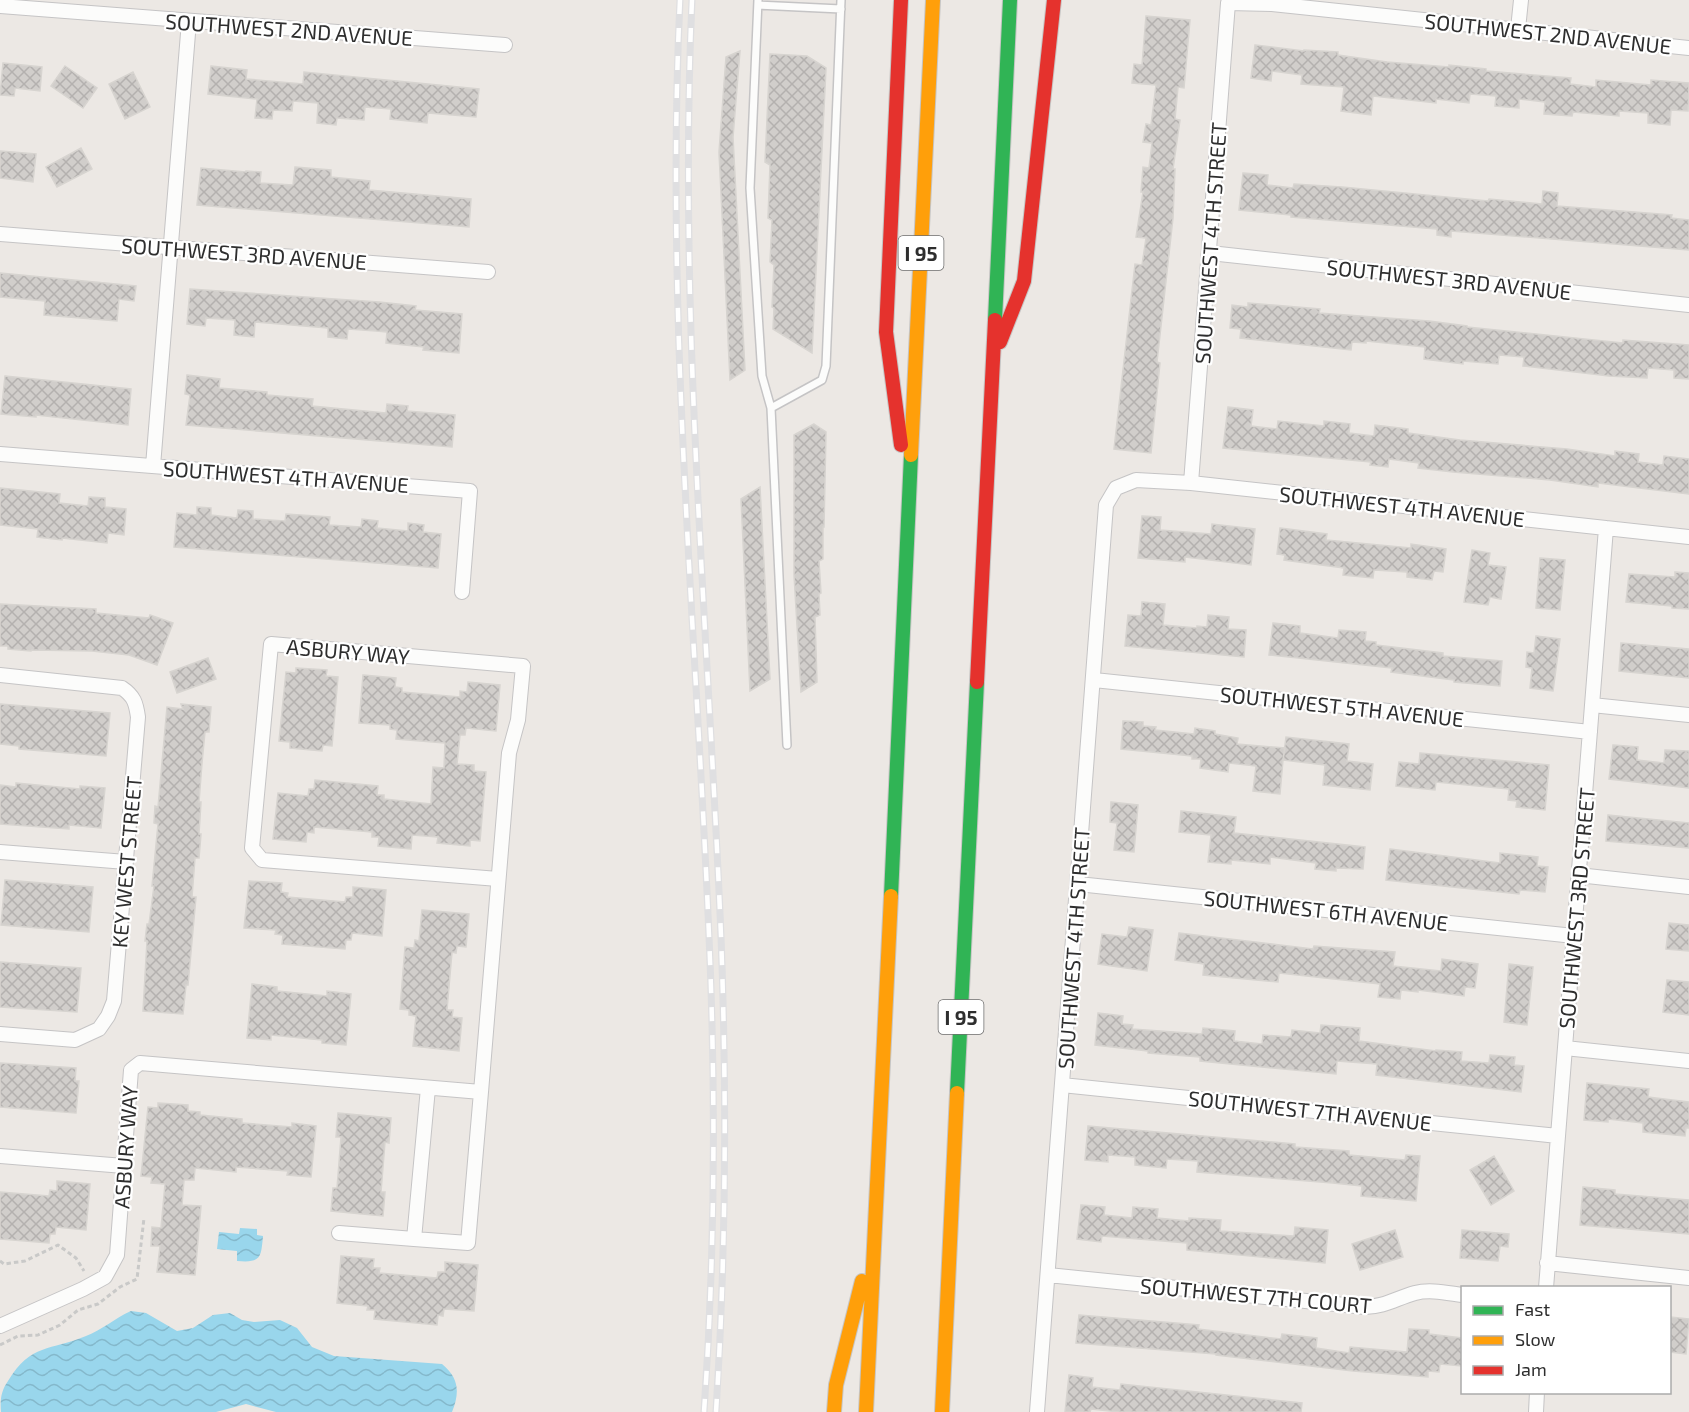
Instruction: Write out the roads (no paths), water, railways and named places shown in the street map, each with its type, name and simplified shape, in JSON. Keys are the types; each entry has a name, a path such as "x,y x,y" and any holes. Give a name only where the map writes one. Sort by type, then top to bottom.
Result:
{"highway":[{"path":"901,0 886,332 909,507"},
{"name":"I 95","path":"866,1412 933,0"},
{"name":"I 95","path":"942,1412 1010,0"},
{"path":"993,361 1024,281 1054,0"},
{"path":"834,1412 836,1385 875,1230"}],"street":[{"path":"1518,29 1521,0"},
{"name":"SOUTHWEST 2ND AVENUE","path":"1228,3 1272,2 1689,48"},
{"name":"SOUTHWEST 4TH STREET","path":"1191,483 1228,3"},
{"name":"SOUTHWEST 2ND AVENUE","path":"0,6 505,45"},
{"path":"153,465 189,21"},
{"name":"SOUTHWEST 3RD AVENUE","path":"0,234 488,272"},
{"name":"SOUTHWEST 3RD AVENUE","path":"1210,253 1689,305"},
{"name":"SOUTHWEST 4TH AVENUE","path":"0,454 471,490 462,592"},
{"name":"SOUTHWEST 4TH AVENUE","path":"1116,488 1136,480 1191,483 1689,537"},
{"name":"SOUTHWEST 4TH STREET","path":"1037,1412 1106,505 1116,488"},
{"name":"SOUTHWEST 3RD STREET","path":"1546,1286 1606,528"},
{"name":"ASBURY WAY","path":"0,1326 105,1277 117,1255 131,1070 140,1063 481,1092 509,753 518,720 523,666 271,644 252,848 262,860 498,879"},
{"name":"KEY WEST STREET","path":"0,675 122,688 130,693 136,702 138,717 114,1001 108,1016 99,1029 75,1040 0,1034"},
{"name":"SOUTHWEST 5TH AVENUE","path":"1094,680 1590,732"},
{"path":"1592,705 1689,715"},
{"path":"0,852 126,862"},
{"path":"1578,876 1689,886"},
{"name":"SOUTHWEST 6TH AVENUE","path":"1078,884 1574,936"},
{"path":"1565,1048 1689,1061"},
{"name":"SOUTHWEST 7TH AVENUE","path":"1062,1085 1558,1136"},
{"path":"414,1239 428,1088"},
{"path":"339,1233 468,1243 481,1092"},
{"path":"0,1156 124,1166"},
{"path":"1547,1263 1689,1278"},
{"name":"SOUTHWEST 7TH COURT","path":"1048,1275 1365,1307 1378,1307 1416,1293 1461,1295"},
{"path":"1536,1412 1538,1394"}],"lane":[{"path":"771,408 822,380 826,366 841,0"},
{"path":"787,745 771,408 762,376 750,188 758,2 841,9"}],"water":[{"path":"240,1228 257,1229 257,1235 263,1236 260,1254 255,1260 237,1261 237,1251 217,1249 219,1232 239,1234"},
{"path":"131,1311 146,1313 177,1331 193,1328 213,1315 230,1313 242,1320 254,1322 280,1320 297,1328 312,1347 334,1356 442,1364 455,1380 457,1392 455,1405 452,1412 276,1412 246,1404 216,1412 1,1412 4,1388 16,1369 25,1360 42,1350 92,1333"}],"railway":[{"path":"680,0 676,117 679,351 713,1055 712,1234 704,1412"},
{"path":"692,0 689,117 692,351 721,936 724,1055 724,1234 716,1412"}]}
